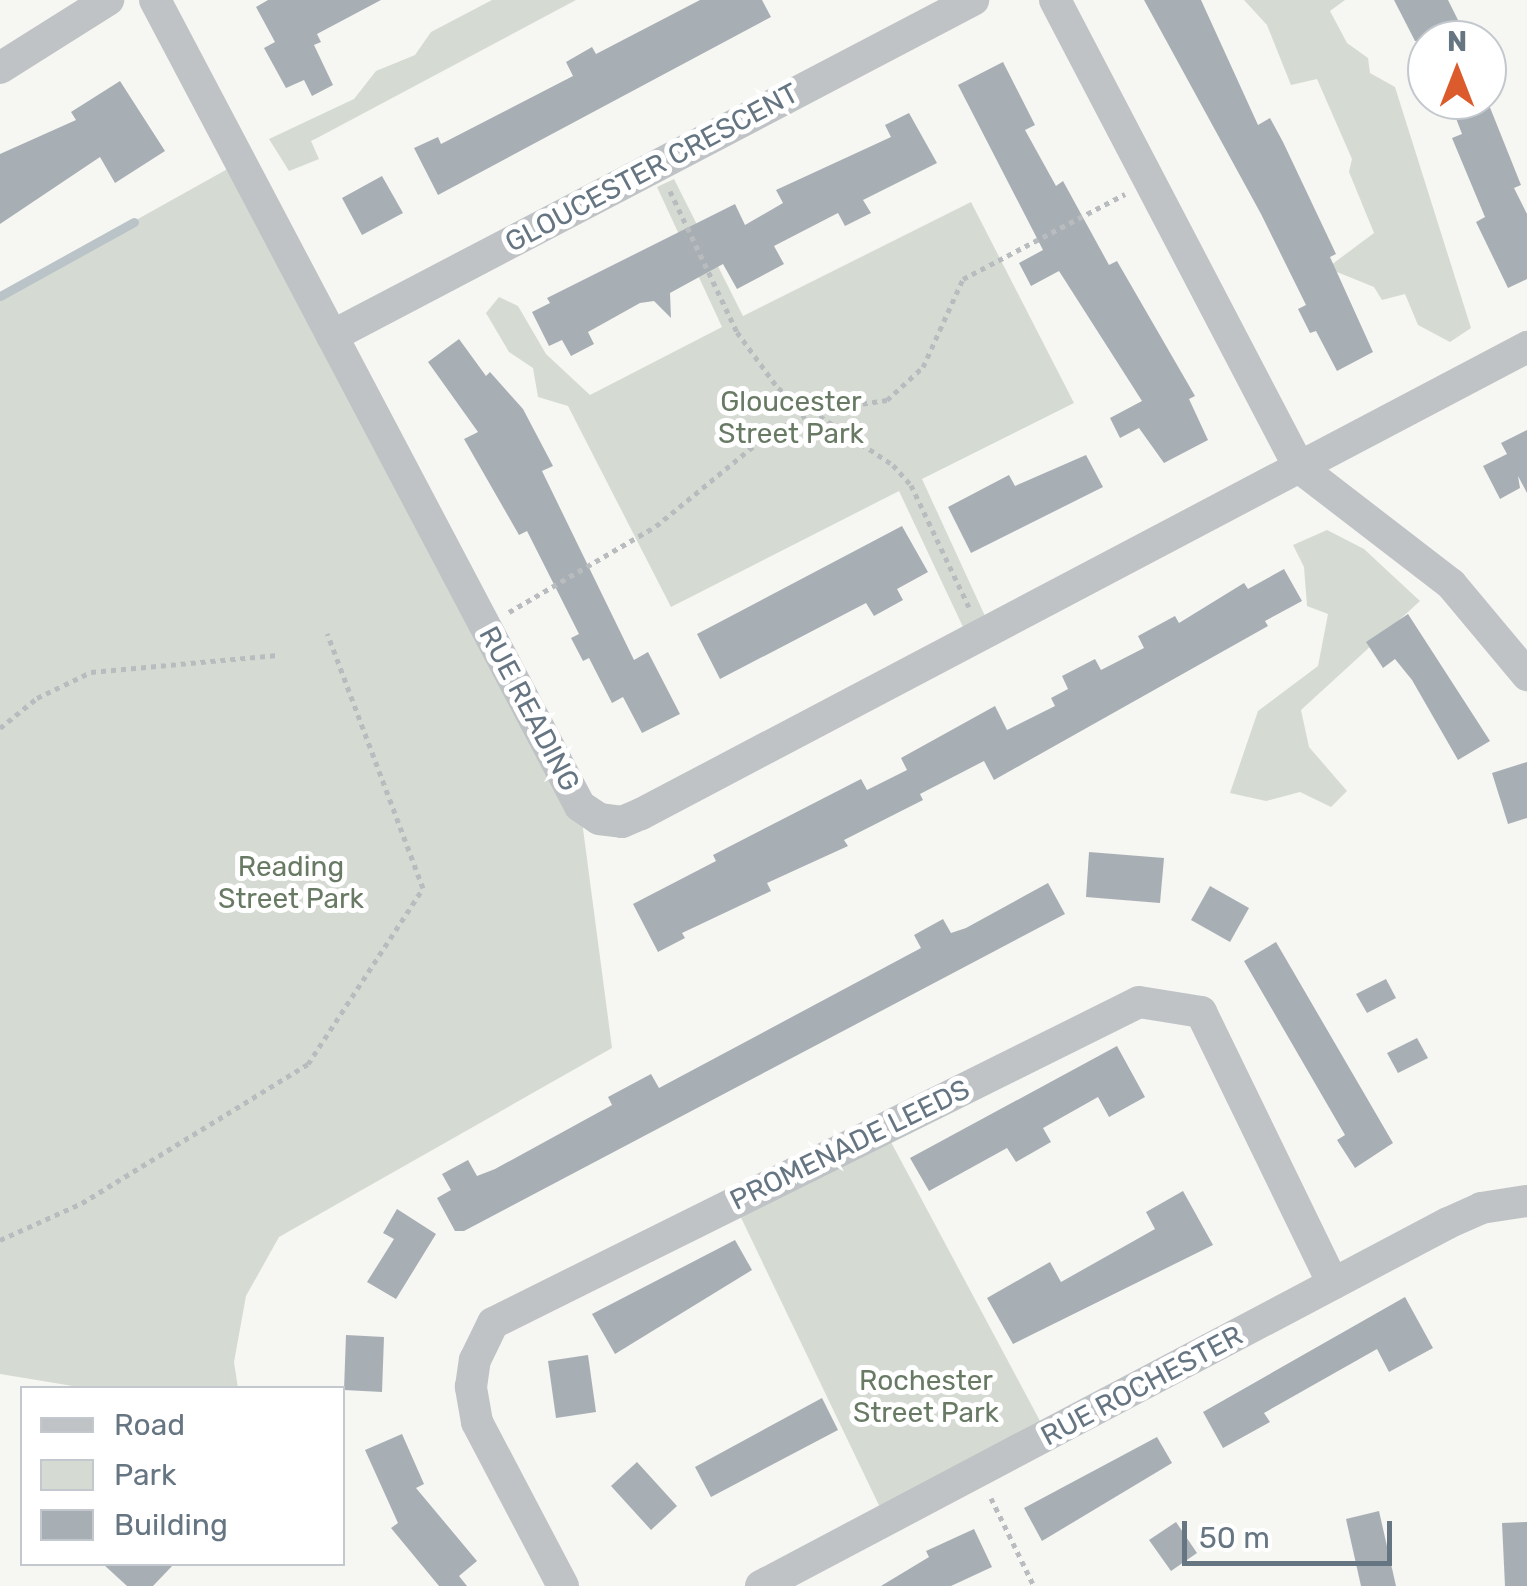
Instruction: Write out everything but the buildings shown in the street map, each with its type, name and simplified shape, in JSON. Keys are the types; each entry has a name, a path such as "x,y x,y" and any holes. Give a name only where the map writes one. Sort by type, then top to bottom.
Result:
{"street":[{"path":"0,68 108,0"},
{"name":"RUE READING","path":"156,0 580,806 599,819 622,822 1527,348"},
{"name":"GLOUCESTER CRESCENT","path":"332,336 972,0"},
{"path":"1055,0 1299,467 1451,584 1527,675"},
{"name":"PROMENADE LEEDS","path":"563,1586 478,1422 473,1374 493,1323 1139,1002 1201,1012 1333,1284"},
{"name":"RUE ROCHESTER","path":"761,1586 1481,1208 1527,1201"}],"path":[{"path":"485,626 656,526 766,436 814,412 887,400 923,367 963,279 1134,188"},
{"path":"670,191 737,332 778,388 911,485 969,608"},
{"path":"0,1240 82,1203 308,1064 423,888 327,632"},
{"path":"0,728 37,698 90,672 277,655"},
{"path":"991,1498 1034,1586"}],"green space":[{"path":"492,0 576,0 311,141 319,159 289,171 269,139 354,99 376,71 415,55 431,32"},
{"path":"1244,0 1345,0 1330,11 1347,43 1368,58 1370,73 1395,87 1471,328 1450,342 1418,325 1405,294 1382,300 1374,287 1327,268 1374,233 1349,172 1352,159 1317,79 1291,85 1267,25"},
{"name":"Reading Street Park","path":"240,162 580,806 612,1048 279,1237 246,1296 234,1362 238,1386 73,1386 0,1374 0,296"},
{"name":"Gloucester Street Park","path":"674,179 743,316 971,202 1074,403 922,479 985,616 963,627 899,491 671,607 568,406 538,397 533,368 509,352 486,313 499,297 518,306 546,354 590,395 722,327 657,187"},
{"path":"1327,530 1364,549 1420,601 1301,710 1309,747 1347,791 1331,807 1300,792 1266,801 1230,793 1258,711 1318,666 1328,614 1307,606 1304,567 1293,545"},
{"name":"Rochester Street Park","path":"884,1129 1048,1436 887,1522 734,1203"}],"waterway":[{"path":"0,296 134,222"}]}
